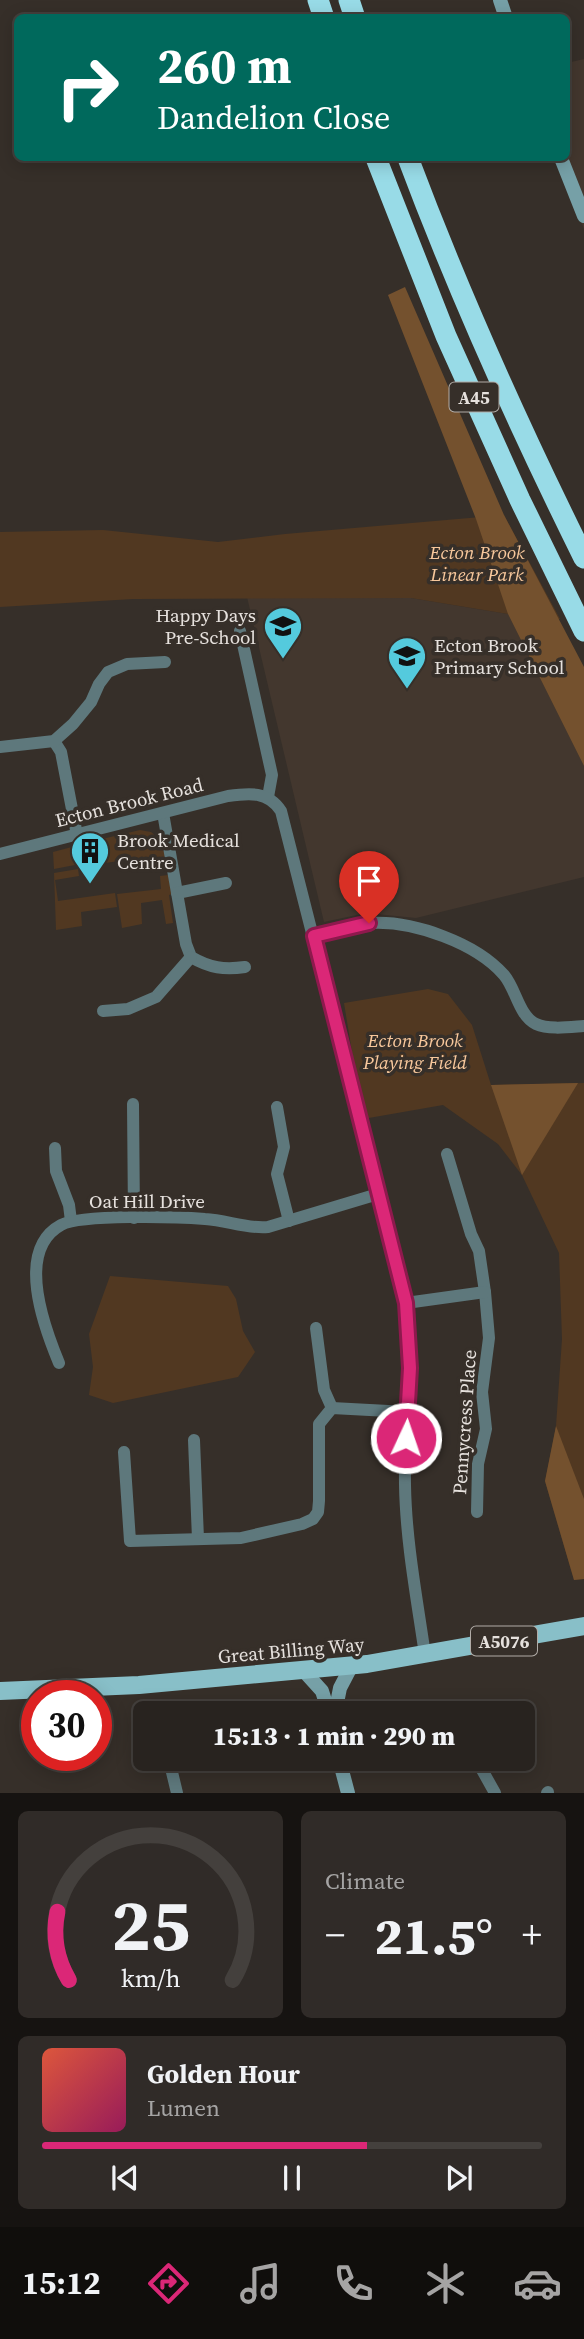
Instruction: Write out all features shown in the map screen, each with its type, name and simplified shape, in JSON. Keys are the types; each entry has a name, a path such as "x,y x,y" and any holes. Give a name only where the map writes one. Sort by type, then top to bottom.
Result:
{"highway":[{"name":"A45","path":"377,161 446,337 520,500 584,631"},
{"name":"A45","path":"409,161 476,325 542,473 584,558"}],"main road":[{"name":"Great Billing Way","path":"0,1691 139,1685 352,1665 425,1655 584,1626"}],"street":[{"path":"562,161 584,216"},
{"path":"240,631 272,775 268,797 281,811 406,1303 410,1368 405,1465 407,1510 425,1655"},
{"path":"0,747 54,741 91,702 108,672 127,664 165,662"},
{"path":"54,741 61,752 77,835"},
{"name":"Ecton Brook Road","path":"0,854 228,796 249,793 268,797"},
{"path":"163,813 191,957"},
{"path":"177,893 226,883"},
{"path":"314,936 383,923 449,938 486,958 505,976 525,1015 534,1023 543,1026 584,1026"},
{"path":"191,957 221,969 245,967"},
{"path":"103,1011 128,1009 156,997 191,957"},
{"path":"133,1104 134,1218"},
{"path":"277,1107 284,1147 277,1174 289,1221"},
{"path":"55,1148 56,1171 69,1205 71,1221"},
{"name":"Pennycress Place","path":"447,1154 471,1234 480,1251 489,1338 482,1392 486,1429 478,1464 477,1512"},
{"name":"Oat Hill Drive","path":"59,1363 43,1319 36,1281 42,1244 54,1230 71,1221 134,1218 207,1219 250,1228 268,1227 378,1194"},
{"path":"406,1303 485,1292"},
{"path":"316,1328 324,1390 332,1408"},
{"path":"332,1408 407,1412"},
{"path":"124,1452 130,1541 241,1538 302,1524 313,1519 318,1512 319,1424 332,1408"},
{"path":"194,1440 198,1539"},
{"path":"337,1701 340,1688 352,1665"},
{"path":"303,1670 322,1691 325,1701"},
{"path":"172,1771 177,1793"},
{"path":"342,1771 348,1793"},
{"path":"483,1771 495,1793"}],"shaded area":[{"path":"584,59 584,229 558,161 570,161 570,62"},
{"path":"405,287 504,515 584,667 584,766 508,614 476,519 388,295"},
{"name":"Ecton Brook Primary School","path":"247,597 411,598 508,614 584,766 584,877 416,918 366,913 324,922"},
{"path":"578,1083 522,1175 491,1085"},
{"path":"556,1426 584,1499 584,1579 574,1580 545,1481"}],"green space":[{"name":"Ecton Brook Linear Park","path":"504,515 560,619 508,614 411,598 133,599 0,607 0,532 103,530 218,542"},
{"path":"140,830 160,836 167,865 158,868 156,856 105,863 102,839"},
{"path":"98,840 101,860 54,869 53,852"},
{"path":"78,869 79,876 55,880 58,901 115,893 117,907 81,912 82,926 56,930 54,873"},
{"path":"168,875 173,923 166,924 162,900 141,903 142,924 122,928 117,894 161,889 160,876"},
{"name":"Ecton Brook Playing Field","path":"428,989 448,994 472,1025 491,1085 584,1083 584,1579 574,1580 545,1481 556,1426 562,1339 559,1253 522,1175 498,1144 443,1105 363,1119 344,1003"},
{"path":"110,1276 228,1286 236,1299 243,1331 255,1352 238,1377 113,1403 89,1395 93,1367 89,1334"}],"place":[{"name":"Happy Days Pre-School","path":"283,660"},
{"name":"Ecton Brook Primary School","path":"407,690"},
{"name":"Brook Medical Centre","path":"90,885"}],"route":[{"path":"369,923 314,936 406,1303 410,1368 406,1438"}]}
